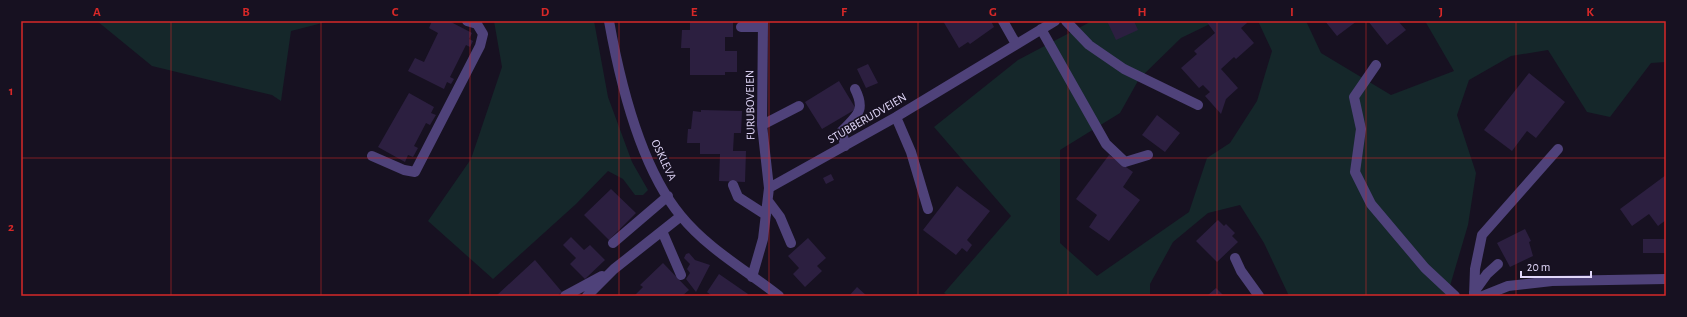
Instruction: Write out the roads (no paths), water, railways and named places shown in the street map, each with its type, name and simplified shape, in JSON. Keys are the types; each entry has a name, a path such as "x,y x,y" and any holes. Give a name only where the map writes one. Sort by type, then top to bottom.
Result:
{"street":[{"path":"372,156 404,170 415,172 480,46 483,34 477,24 467,21"},
{"name":"OSKLEVA","path":"609,21 617,69 643,146 659,182 681,216 717,251 752,277 768,292 779,296"},
{"path":"1003,21 1016,44"},
{"name":"STUBBERUDVEIEN","path":"769,188 896,117 1055,21"},
{"path":"1066,21 1089,45 1124,69 1198,105"},
{"path":"741,27 763,24"},
{"name":"FURUBOVEIEN","path":"763,24 762,124 769,188"},
{"path":"1041,29 1106,144 1125,162 1148,155"},
{"path":"1376,66 1354,97 1361,129 1356,172 1372,204 1425,268 1455,296"},
{"path":"845,146 842,131 858,115 861,101 855,89"},
{"path":"762,124 798,106"},
{"path":"896,117 911,152 928,209"},
{"path":"1477,295 1474,269 1482,234 1558,149"},
{"path":"733,186 738,197 766,215"},
{"path":"752,277 763,239 769,188"},
{"path":"613,243 668,196"},
{"path":"768,201 780,217 791,243"},
{"path":"587,296 614,269 681,216"},
{"path":"662,231 681,275"},
{"path":"1235,258 1241,271 1259,296"},
{"path":"1477,295 1487,274 1498,264"},
{"path":"565,296 614,269"},
{"path":"1477,295 1508,286 1552,282 1666,280"}]}
